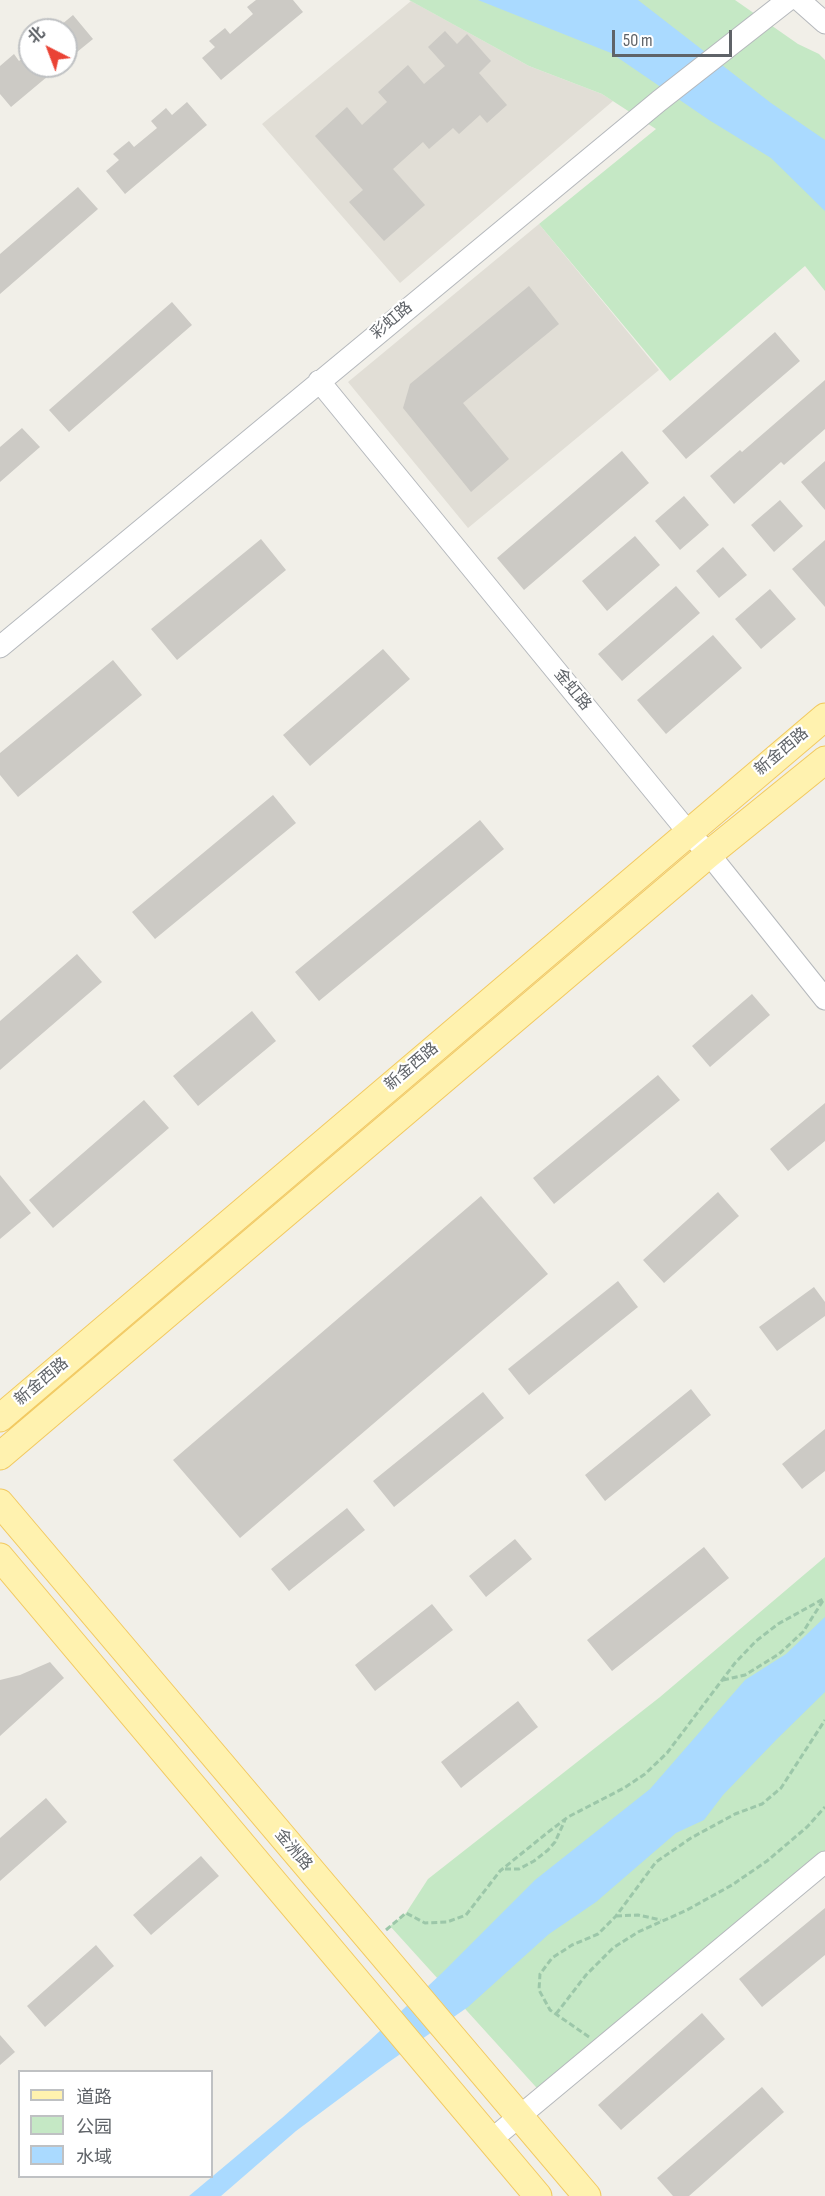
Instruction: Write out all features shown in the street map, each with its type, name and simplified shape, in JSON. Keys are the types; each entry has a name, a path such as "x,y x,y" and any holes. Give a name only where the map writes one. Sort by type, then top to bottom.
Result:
{"main road":[{"name":"新金西路","path":"0,1418 825,717"},
{"name":"新金西路","path":"0,1456 709,854 825,760"},
{"name":"金洲路","path":"0,1503 587,2196"},
{"path":"0,1557 538,2196"}],"street":[{"name":"彩虹路","path":"0,647 659,101 788,0"},
{"path":"799,0 825,23"},
{"name":"金虹路","path":"319,381 688,832 709,854 825,999"},
{"path":"491,2140 825,1862"}],"path":[{"path":"372,1943 406,1913 425,1923 447,1922 466,1915 478,1897 504,1869 565,1820 645,1774 667,1753 721,1681 756,1641 778,1624 824,1599"},
{"path":"721,1681 745,1675 779,1654 803,1632 824,1599"},
{"path":"601,2050 590,2038 550,2010 539,1990 540,1974 552,1958 572,1945 598,1934 616,1916 656,1862 691,1838 762,1804 781,1788 825,1720"},
{"path":"556,2014 586,1975 612,1948 662,1920 687,1910 749,1873 807,1827 825,1807"},
{"path":"504,1869 519,1869 534,1862 555,1842 565,1820"},
{"path":"616,1916 638,1915 662,1920"}],"shaded area":[{"path":"411,1 529,66 602,94 613,101 400,283 262,124"},
{"path":"539,224 659,370 468,528 348,382"}],"green space":[{"path":"409,0 735,0 798,44 819,54 825,60 825,291 805,266 670,381 539,224 656,129 602,94 529,66"},
{"path":"825,1557 825,1862 545,2097 390,1926 406,1913 428,1879 660,1697"}],"water":[{"path":"478,0 638,0 771,103 825,140 825,211 771,158 709,120 611,53"},
{"path":"825,1617 825,1692 723,1795 704,1820 676,1833 596,1902 549,1934 468,2007 296,2131 221,2196 189,2196 213,2178 367,2043 442,1973 535,1880 650,1789 745,1680 786,1654"}],"building":[{"path":"256,0 293,0 303,12 221,80 202,58 215,47 209,41 225,28 230,34 253,14 247,7"},
{"path":"78,21 93,39 78,51"},
{"path":"445,31 457,44 467,34 491,61 479,73 507,105 487,123 480,115 459,134 453,128 429,149 423,142 393,169 425,205 384,241 349,202 363,190 315,136 347,107 362,125 387,102 378,92 408,65 424,84 445,66 428,47"},
{"path":"14,54 18,60 18,78 46,78 11,107 0,94 0,66"},
{"path":"187,102 207,125 125,194 106,171 119,160 113,154 129,141 134,147 157,128 151,121 166,108 172,115"},
{"path":"78,187 98,209 0,294 0,254"},
{"path":"529,286 559,324 463,403 509,459 471,492 403,408 410,384"},
{"path":"172,302 192,325 69,432 49,410"},
{"path":"775,332 800,361 686,459 662,431"},
{"path":"825,380 825,429 784,465 781,462 734,504 710,476 740,450 742,452"},
{"path":"22,428 40,447 0,482 0,447"},
{"path":"622,451 649,483 524,590 497,558"},
{"path":"825,461 825,510 801,482"},
{"path":"684,496 709,525 680,550 655,521"},
{"path":"780,500 803,526 774,552 751,525"},
{"path":"635,536 660,565 607,611 582,581"},
{"path":"261,539 286,570 177,660 151,629"},
{"path":"825,540 825,607 792,569"},
{"path":"723,547 747,575 719,598 696,571"},
{"path":"676,586 700,613 622,681 598,654"},
{"path":"770,589 796,619 761,649 735,619"},
{"path":"713,635 742,668 666,734 637,700"},
{"path":"383,649 410,679 310,766 283,735"},
{"path":"113,660 142,695 18,797 0,775 0,753"},
{"path":"273,795 296,823 155,939 132,912"},
{"path":"480,820 504,849 319,1001 295,972"},
{"path":"77,954 102,982 0,1070 0,1021"},
{"path":"752,994 770,1015 710,1067 692,1046"},
{"path":"252,1011 276,1041 198,1106 173,1076"},
{"path":"658,1075 680,1100 554,1204 533,1178"},
{"path":"144,1100 169,1128 53,1228 29,1200"},
{"path":"825,1103 825,1141 788,1171 770,1149"},
{"path":"0,1175 31,1213 0,1239"},
{"path":"718,1192 739,1216 664,1283 643,1260"},
{"path":"481,1196 548,1274 240,1538 173,1460"},
{"path":"618,1281 638,1307 529,1395 508,1369"},
{"path":"814,1287 825,1302 825,1316 777,1351 759,1327"},
{"path":"691,1389 711,1415 605,1501 585,1475"},
{"path":"483,1392 504,1418 394,1507 373,1481"},
{"path":"825,1429 825,1471 802,1489 782,1464"},
{"path":"347,1508 365,1530 289,1591 271,1569"},
{"path":"515,1539 532,1559 486,1597 469,1576"},
{"path":"704,1547 729,1578 612,1671 587,1640"},
{"path":"432,1604 453,1630 375,1691 355,1665"},
{"path":"50,1662 64,1678 0,1736 0,1680 20,1675"},
{"path":"518,1701 538,1727 461,1788 441,1762"},
{"path":"46,1798 67,1822 0,1881 0,1838"},
{"path":"201,1856 219,1876 151,1935 133,1915"},
{"path":"825,1908 825,1955 762,2007 739,1979"},
{"path":"96,1945 114,1966 45,2027 27,2006"},
{"path":"702,2013 725,2039 621,2130 598,2105"},
{"path":"0,2035 15,2052 0,2065"},
{"path":"762,2087 784,2112 689,2196 673,2196 657,2178"}]}
